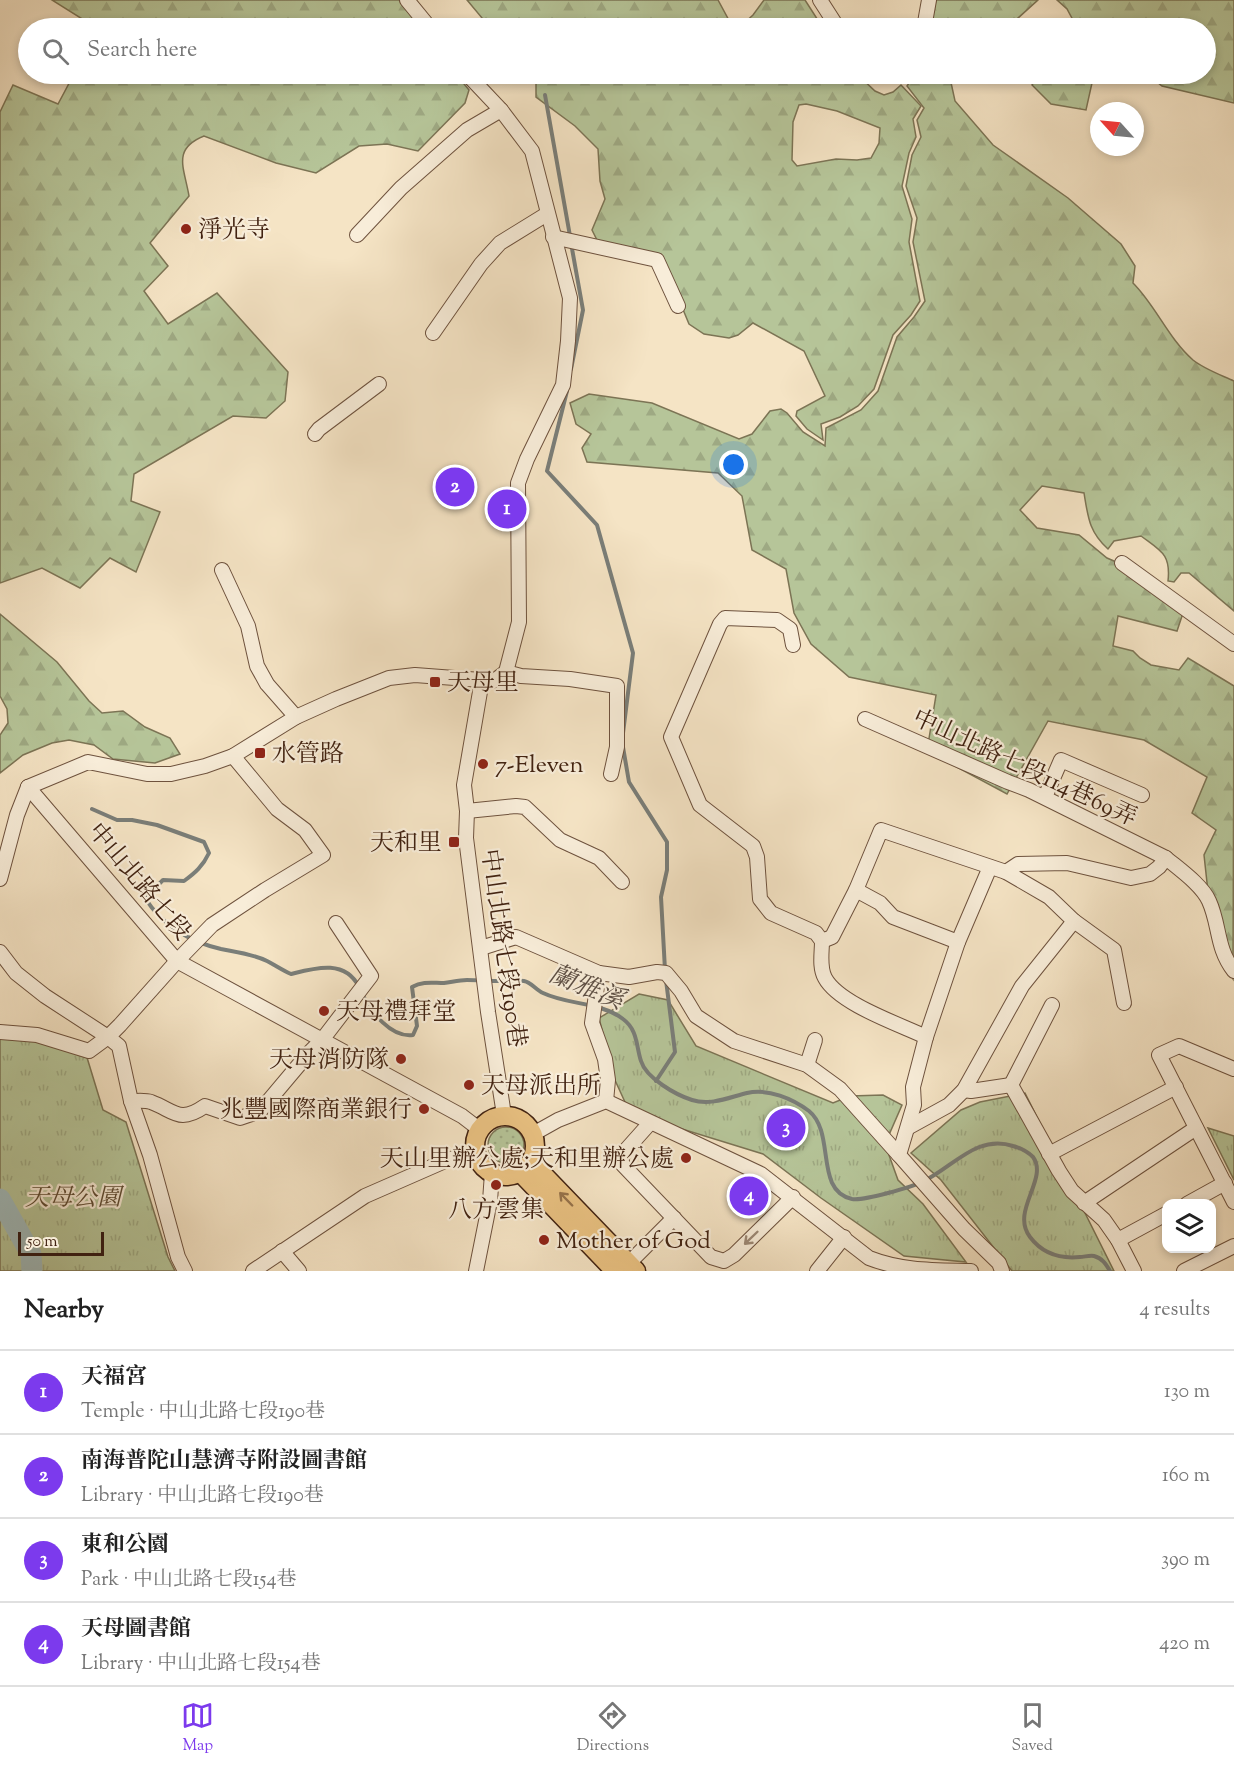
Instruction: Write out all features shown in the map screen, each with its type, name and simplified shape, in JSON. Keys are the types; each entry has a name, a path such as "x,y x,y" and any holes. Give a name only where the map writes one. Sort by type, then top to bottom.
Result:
{"main road":[{"path":"504,1115 525,1122 533,1134 535,1149 525,1167 506,1176 492,1173 481,1164 475,1151 480,1129 490,1119 504,1115"},
{"path":"525,1167 626,1268"}],"street":[{"path":"407,0 422,18"},
{"path":"820,0 832,18"},
{"path":"926,18 929,0"},
{"path":"0,879 17,815 28,787 88,762 147,774 171,774 233,756 296,717 389,678 415,675 494,681 506,672 519,622 518,483 562,385 568,341 570,298 532,151 501,110 476,84"},
{"path":"357,235 401,188 467,130 501,110"},
{"path":"433,333 481,264 500,243 547,214"},
{"path":"553,237 657,260 678,306"},
{"path":"315,434 379,384"},
{"path":"1122,563 1234,644"},
{"path":"222,570 248,626 257,666 267,684 296,717"},
{"path":"793,645 790,629 777,620 725,618 720,624 670,737 699,805 753,846 757,857 760,899 771,913 816,933 822,941 822,969 832,988 847,1000 926,1037"},
{"path":"506,672 520,676 570,679 617,686 617,747 611,774"},
{"name":"中山北路七段190巷","path":"482,680 464,785 466,838 488,1012 504,1115"},
{"name":"中山北路七段114巷69弄","path":"865,719 1045,797 1166,858 1188,876 1209,900 1224,959 1234,971"},
{"path":"0,1032 37,1035 89,1051 108,1037 212,926 323,855 305,830 277,809 233,756"},
{"path":"1045,797 1062,760 1142,795"},
{"name":"中山北路七段","path":"28,787 177,961 462,1116 480,1129"},
{"path":"466,811 525,807 560,840 599,858 622,882"},
{"path":"822,941 832,938 856,891 881,830 1006,872 1049,897 1074,921 1114,950 1124,1003"},
{"path":"1006,872 1018,864 1067,863 1131,878 1150,874 1166,858"},
{"path":"899,1155 909,1127 914,1105 913,1087 926,1037 958,942 990,867"},
{"path":"856,891 880,903 893,917 958,942"},
{"path":"909,1127 949,1105 964,1090 1022,986 1074,921"},
{"path":"131,1101 149,1101 175,1114 193,1114 205,1106 240,1118 260,1111 322,1040 371,976 336,923"},
{"path":"481,948 516,937 599,973 629,977 657,972 666,973 696,1016 735,1041 807,1065 840,1089 964,1229 999,1263 1002,1271"},
{"path":"0,952 16,973 45,996 108,1037 120,1048 131,1101 150,1155 178,1257 185,1271"},
{"path":"599,973 592,1023 605,1059 608,1080 606,1101"},
{"path":"1011,1085 1052,1005"},
{"path":"807,1065 815,1040"},
{"path":"1234,1069 1179,1046 1159,1055 1234,1202"},
{"path":"964,1090 1011,1085"},
{"path":"1011,1085 1072,1191 1104,1220 1118,1240 1134,1271"},
{"path":"1049,1154 1176,1087"},
{"path":"533,1134 558,1120 606,1101 761,1174 869,1258 885,1266 900,1269 971,1271"},
{"path":"650,1123 625,1151 621,1158 623,1165 711,1257 724,1261 734,1255 792,1197"},
{"path":"1084,1203 1196,1128"},
{"path":"253,1271 365,1196 445,1161 475,1151"},
{"path":"476,1271 490,1201 492,1173"},
{"path":"1195,1199 1225,1183"},
{"path":"626,1268 674,1218"},
{"path":"1118,1240 1162,1218"},
{"path":"817,1269 843,1237"},
{"path":"1184,1271 1234,1245"},
{"path":"282,1251 299,1271"}],"green space":[{"path":"52,0 399,0 413,18 81,18"},
{"path":"467,0 718,0 728,18 482,18"},
{"path":"764,0 805,0 817,18 750,18"},
{"path":"936,0 1038,0 1018,18 932,18"},
{"path":"1057,0 1234,0 1234,103 1160,84 1216,84 1216,18 1072,18 1067,9"},
{"path":"69,84 464,84 469,90 465,103 418,151 387,144 359,146 316,173 276,163 204,136 187,147 184,153 183,168 189,196 150,243 168,266 144,291 168,324 217,293 288,372 285,401 266,418 233,416 134,474 131,501 160,512 136,572 110,558 80,588 42,568 0,583 0,112 13,85 58,104"},
{"path":"536,84 868,84 884,95 893,92 901,85 921,106 913,119 916,137 909,153 902,186 912,219 909,242 920,301 893,335 874,389 858,406 840,417 821,424 823,440 807,429 796,416 797,411 825,396 804,351 753,323 738,335 729,338 704,334 689,324 661,256 597,240 592,230 605,199 600,181 598,149 575,126 536,97","holes":["806,104 837,111 880,128 879,143 871,158 836,159 797,166 792,160 793,122 799,105"]},
{"path":"908,84 951,84 955,101 993,145 1068,198 1121,244 1135,266 1133,283 1184,351 1197,363 1234,381 1234,611 1189,573 1181,573 1174,582 1168,581 1168,565 1163,554 1141,536 1114,541 1108,549 1093,530 1084,493 1042,486 1020,510 1037,528 1079,535 1107,558 1121,564 1185,607 1177,631 1118,616 1113,646 1133,651 1151,665 1179,670 1188,658 1234,686 1233,979 1220,958 1209,901 1204,855 1216,830 1192,813 1207,777 1144,740 1048,721 1007,794 927,751 936,695 849,677 811,644 794,613 786,569 752,550 742,496 718,473 587,462 582,448 591,434 576,424 570,403 589,394 652,403 739,439 752,434 770,411 781,409 803,432 825,446 826,428 861,410 878,391 897,337 925,301 913,242 917,218 906,186 912,155 921,137 917,120 924,108 907,86"},
{"path":"1092,84 1086,110 1051,104 1032,85"},
{"path":"0,614 57,662 89,701 102,713 123,711 145,727 170,738 180,754 155,763 113,759 94,745 69,740 52,743 23,755 0,773 0,735 8,723 7,709 0,696"},
{"path":"639,994 668,1000 696,1046 833,1103 850,1096 883,1095 902,1105 885,1144 898,1180 923,1204 966,1262 904,1256 763,1154 630,1113 614,1078 599,1018"},
{"name":"天母公園","path":"0,1033 85,1051 103,1110 126,1122 168,1257 175,1271 0,1271"},
{"path":"1025,1093 1114,1271 1012,1271 941,1180 911,1153 961,1110 980,1102"},
{"path":"506,1127 519,1132 524,1145 519,1158 506,1163 493,1158 488,1145 493,1132"},
{"path":"1208,1128 1234,1136 1234,1180"}],"waterway":[{"path":"545,95 570,236"},
{"path":"571,243 583,310 571,369"},
{"path":"567,391 547,471 597,525 633,653 623,733"},
{"path":"623,747 629,782 667,842 667,870 661,897 665,970"},
{"name":"蘭雅溪","path":"92,809 117,820 132,820 157,825 204,842 209,853 195,872 184,881 163,880 145,898 152,908 178,931 198,942 262,959 291,974 319,968 338,969 346,972 359,987"},
{"name":"蘭雅溪","path":"362,994 376,1016 390,1028 405,1035 413,1035 417,1026 412,987 424,983 467,980 524,981 540,992 553,997 605,1009 628,1023 636,1038 641,1061 649,1074 678,1094 692,1100 706,1102 747,1093 772,1093 796,1102 809,1111 817,1121 822,1133 833,1185 840,1194 852,1199 877,1196 918,1184 966,1154 988,1144 1000,1143 1013,1146 1026,1151 1033,1157 1037,1166 1024,1217 1025,1227 1030,1237 1052,1254 1097,1257 1110,1271"},
{"path":"656,1081 675,1052 666,980"},
{"path":"0,1199 31,1254 32,1271"}],"place":[{"name":"淨光寺","path":"186,229"},
{"name":"南海普陀山慧濟寺附設圖書館","path":"455,487"},
{"name":"天福宮","path":"507,509"},
{"name":"天母里","path":"435,682"},
{"name":"水管路","path":"260,753"},
{"name":"7-Eleven","path":"483,764"},
{"name":"天和里","path":"454,842"},
{"name":"天母禮拜堂","path":"324,1011"},
{"name":"天母消防隊","path":"401,1059"},
{"name":"天母派出所","path":"469,1085"},
{"name":"兆豐國際商業銀行","path":"424,1109"},
{"name":"東和公園","path":"786,1128"},
{"name":"天山里辦公處;天和里辦公處","path":"686,1158"},
{"name":"八方雲集","path":"496,1185"},
{"name":"天母圖書館","path":"749,1196"},
{"name":"Mother of God","path":"544,1240"}]}
